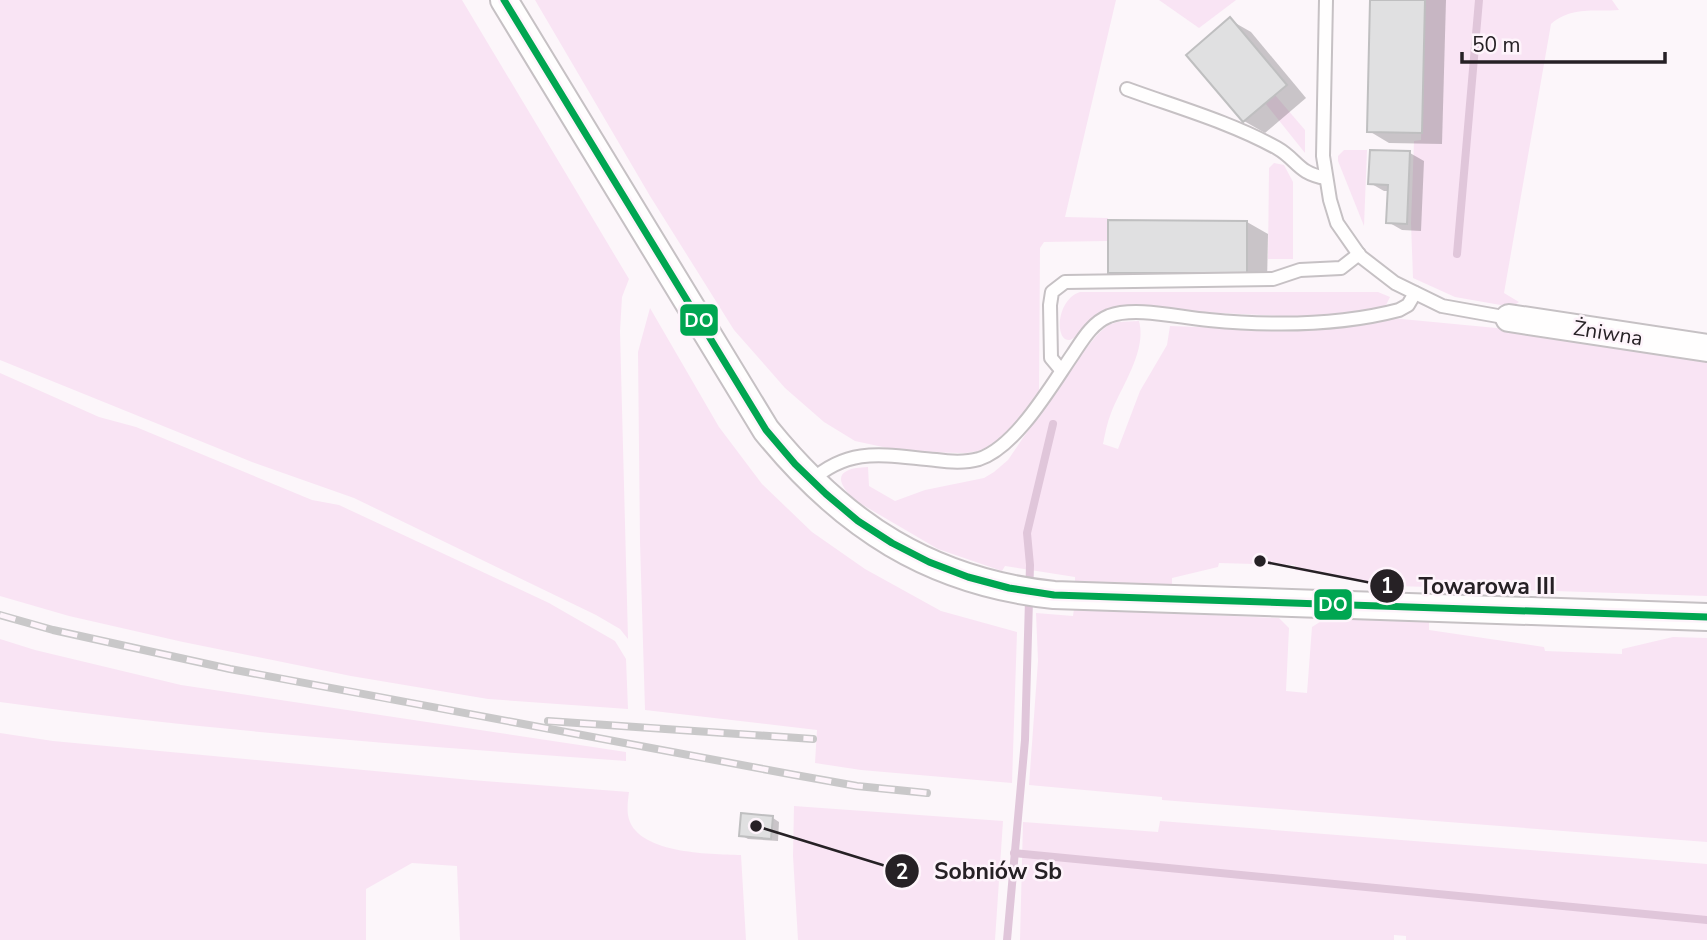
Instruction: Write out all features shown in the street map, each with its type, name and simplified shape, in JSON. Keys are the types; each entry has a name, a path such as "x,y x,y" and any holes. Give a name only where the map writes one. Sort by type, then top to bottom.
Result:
{"street":[{"path":"504,0 766,430 811,481 844,512 901,548 945,569 985,583 1026,592 1075,596 1707,617"},
{"name":"Żniwna","path":"1509,318 1707,348"}],"lane":[{"path":"1326,0 1323,121 1326,178 1329,200 1338,223 1359,254 1395,283 1457,310 1509,318"},
{"path":"1127,89 1260,140 1279,149 1308,174 1326,178"},
{"path":"1061,370 1051,358 1050,305 1052,292 1065,282 1273,279 1300,270 1341,268 1359,254"},
{"path":"811,481 830,466 853,457 875,455 957,462 979,458 998,448 1018,430 1090,330 1104,319 1119,314 1238,322 1330,322 1399,310 1408,305 1415,293"}],"shaded area":[{"path":"0,0 462,0 629,279 622,297 620,331 628,639 620,629 596,615 354,498 252,462 0,360"},
{"path":"535,0 1116,0 1065,217 1108,218 1108,241 1044,242 1040,248 1039,393 1011,430 997,443 978,451 906,452 855,441 824,422 785,388 734,330 650,196"},
{"path":"1159,0 1236,0 1199,28"},
{"path":"1425,0 1612,0 1619,10 1575,12 1551,24 1504,293 1519,302 1512,307 1455,297 1413,278 1411,223 1414,141 1421,140"},
{"path":"1275,95 1305,130 1305,153 1265,103"},
{"path":"1344,150 1367,150 1364,226 1338,161 1338,156"},
{"path":"1274,163 1284,165 1293,182 1293,259 1268,259 1269,168"},
{"path":"1080,292 1378,292 1390,297 1385,307 1303,317 1113,308 1069,340 1061,333 1062,310 1072,296"},
{"path":"650,308 719,427 762,484 812,532 865,569 941,611 1017,632 1012,783 861,770 815,763 817,730 645,710 638,352"},
{"path":"1391,318 1507,329 1707,358 1707,596 1397,586 1295,570 1295,565 1219,563 1218,567 1172,578 1172,587 1075,583 1075,577 1005,566 1002,571 938,549 856,501 841,481 841,476 849,470 868,467 869,486 895,501 925,490 984,478 1008,460 1070,368 1097,335 1108,325 1117,322 1139,321 1141,332 1137,356 1111,413 1103,444 1118,449 1140,391 1167,345 1170,326 1307,331"},
{"path":"0,373 99,417 136,427 312,500 339,505 549,603 615,641 626,659 628,709 488,699 351,676 183,642 69,616 0,596"},
{"path":"1074,609 1279,618 1289,628 1286,691 1307,693 1312,627 1326,618 1429,621 1429,630 1544,647 1545,651 1622,654 1622,649 1673,637 1707,638 1707,842 1162,800 1162,797 1029,785 1038,661 1036,613 1073,616"},
{"path":"0,639 181,685 626,752 626,761 234,729 0,702"},
{"path":"0,733 53,741 629,792 628,815 633,828 644,838 675,849 741,855 746,940 460,940 457,866 412,863 366,889 366,940 0,940"},
{"path":"794,806 1003,821 995,940 798,940 793,856"},
{"path":"1160,821 1707,864 1707,940 1406,940 1406,936 1394,935 1394,940 1020,940 1023,822 1158,832"}],"building":[{"path":"1370,0 1425,0 1422,133 1367,132"},
{"path":"1230,17 1287,85 1243,122 1186,55"},
{"path":"1370,150 1410,151 1407,224 1386,223 1388,185 1368,184"},
{"path":"1108,220 1247,221 1247,273 1108,273"},
{"path":"741,813 773,816 771,839 739,836"}],"waterway":[{"path":"1457,254 1479,0"},
{"path":"1007,940 1025,740 1030,565 1027,533 1053,424"},
{"path":"1014,853 1707,920"}],"railway":[{"path":"0,615 53,630 230,669 795,775 857,786 927,793"},
{"path":"548,721 813,739"}],"transit line":[{"name":"DO","path":"504,0 766,430 795,464 858,521 929,562 968,577 1009,588 1054,595 1707,617"}],"place":[{"name":"Towarowa III","path":"1260,561"},
{"name":"Sobniów Sb","path":"756,826"}]}
